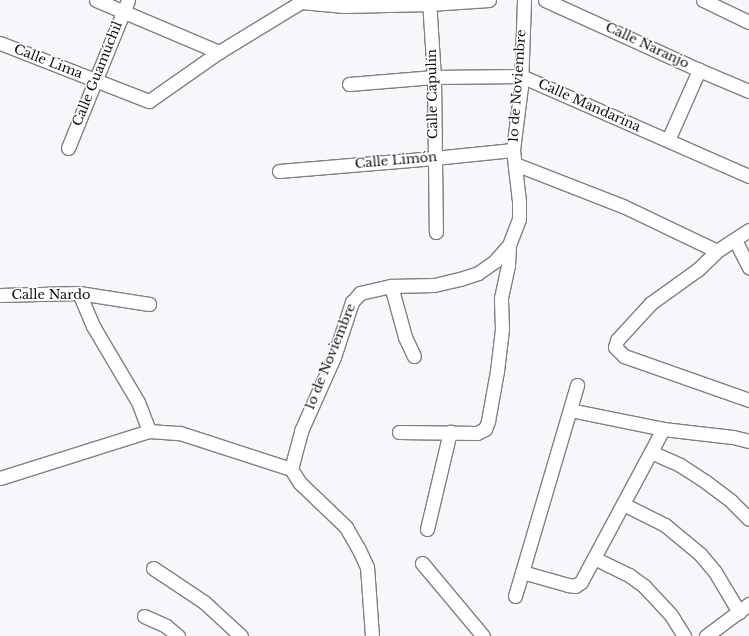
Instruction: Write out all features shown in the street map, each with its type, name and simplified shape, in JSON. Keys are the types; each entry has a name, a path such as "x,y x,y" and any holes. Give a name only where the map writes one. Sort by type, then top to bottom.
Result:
{"street":[{"path":"96,0 125,6 219,52 302,1 344,6 489,0"},
{"name":"1o de Noviembre","path":"291,469 301,431 334,357 352,302 360,293 391,286 434,285 460,279 478,272 495,261 510,245 519,219 519,200 513,150 521,76 524,0"},
{"name":"Calle Naranjo","path":"545,0 749,91"},
{"path":"703,0 749,22"},
{"name":"Calle Capulín","path":"429,2 434,77 436,232"},
{"name":"Calle Guamúchil","path":"68,148 125,6"},
{"name":"Calle Lima","path":"1,46 149,101 219,52"},
{"path":"668,140 699,70"},
{"name":"Calle Mandarina","path":"350,84 434,77 521,76 749,176"},
{"name":"Calle Limón","path":"279,170 434,158 513,150"},
{"path":"515,164 623,206 717,251"},
{"path":"749,230 717,251 697,270 651,303 617,340 615,347 624,356 749,400"},
{"path":"735,240 749,268"},
{"path":"399,432 477,433 485,430 498,371 502,329 501,298 508,265 510,245"},
{"path":"391,286 405,337 414,356"},
{"path":"79,293 93,326 138,402 149,431"},
{"name":"Calle Nardo","path":"0,295 79,293 149,304"},
{"path":"515,596 577,385"},
{"path":"570,410 663,429 733,436 749,441"},
{"path":"522,572 568,585 576,586 581,582 663,429"},
{"path":"0,478 149,431 180,433 291,469 300,483 346,527 358,548 367,567 372,636"},
{"path":"427,529 450,432"},
{"path":"651,452 680,465 706,482 731,501 749,519"},
{"path":"623,504 665,525 700,554 744,608 706,636"},
{"path":"594,558 623,572 644,586 671,615 684,636"},
{"path":"422,563 483,636"},
{"path":"153,568 204,602 241,636"},
{"path":"144,616 166,626 178,636"}]}
